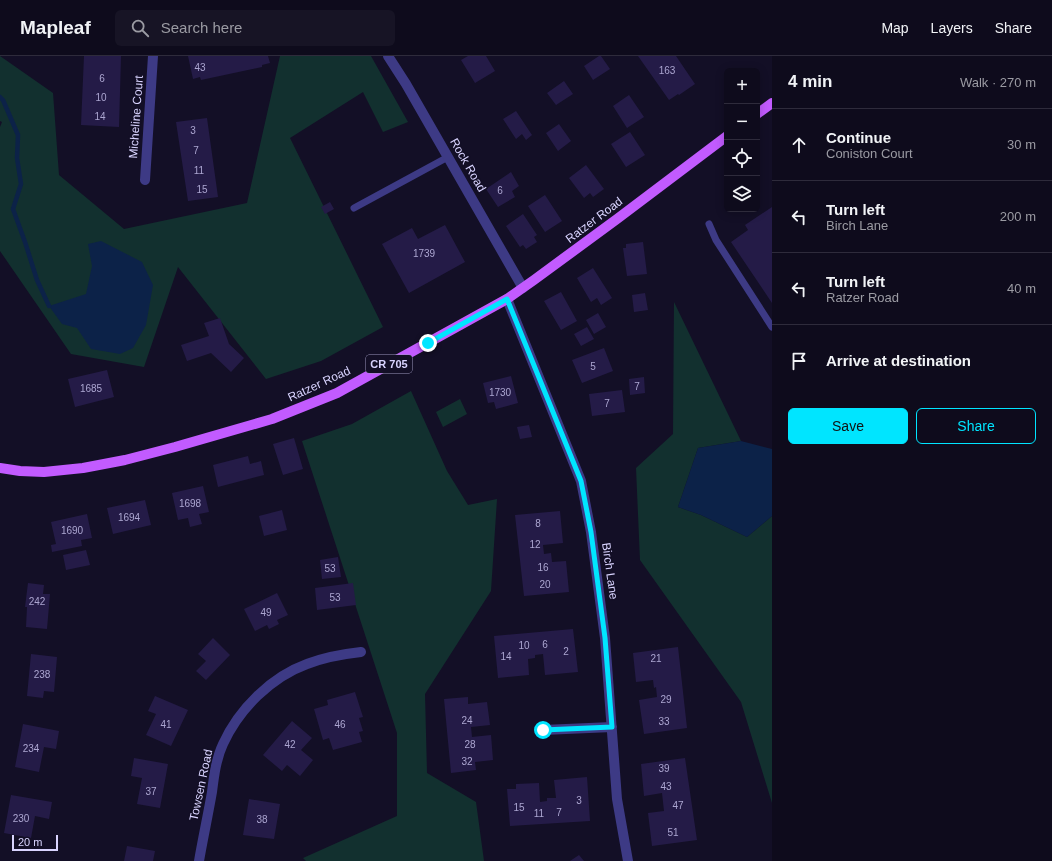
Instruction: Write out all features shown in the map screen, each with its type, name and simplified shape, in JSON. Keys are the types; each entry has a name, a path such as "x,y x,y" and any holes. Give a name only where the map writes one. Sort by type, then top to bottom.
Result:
{"main road":[{"path":"760,112 772,103"},
{"name":"Ratzer Road","path":"0,468 44,472 83,468 125,460 272,420 337,393 507,299 724,138"}],"street":[{"name":"Micheline Court","path":"145,180 153,56"},
{"name":"Rock Road","path":"388,56 406,84 523,288"},
{"name":"Birch Lane","path":"507,299 581,481 591,532 605,638 617,799 628,861"},
{"name":"Towsen Road","path":"199,861 217,761 223,744 246,708 274,682 302,666 326,658 361,652"},
{"path":"543,730 612,727"}],"lane":[{"path":"354,208 448,157"},
{"path":"709,224 716,240 772,328"}],"green space":[{"path":"0,56 53,93 59,175 124,229 247,203 280,56 371,56 408,122 383,132 363,92 290,138 383,327 321,361 266,379 178,267 144,367 71,354 0,251 0,127 2,122 0,121"},
{"path":"674,302 741,441 698,448 678,507 701,515 747,537 772,516 772,803 741,702 640,560 636,468 673,434"},
{"path":"411,391 447,471 468,505 497,499 491,591 425,694 427,773 476,802 484,861 306,861 303,858 397,816 397,733 302,441 352,424"},
{"path":"460,399 467,414 443,427 436,412"}],"water":[{"path":"101,241 142,262 153,285 146,325 133,348 120,354 91,349 77,328 62,324 49,306 86,294 92,266 88,244"},
{"path":"741,441 772,449 772,516 747,537 701,515 678,507 698,448"}],"building":[{"path":"84,56 121,56 119,127 81,125"},
{"path":"188,56 268,56 270,63 262,65 262,67 201,80 200,77 193,79"},
{"path":"468,56 486,56 495,71 475,83 461,60"},
{"path":"601,56 610,69 593,80 584,66"},
{"path":"638,56 676,56 695,84 669,100"},
{"path":"564,81 573,94 556,105 547,93"},
{"path":"629,95 644,117 627,128 613,106"},
{"path":"516,111 532,135 526,140 522,134 516,139 503,119"},
{"path":"207,118 218,197 188,201 176,122"},
{"path":"559,124 571,141 558,151 546,133"},
{"path":"630,132 645,155 626,167 611,144"},
{"path":"586,165 604,189 593,197 590,193 584,198 569,178"},
{"path":"511,172 519,186 512,191 515,197 498,207 486,189"},
{"path":"545,195 562,221 545,232 528,206"},
{"path":"330,202 334,209 325,214 321,207"},
{"path":"772,207 772,303 731,242 748,230 745,225"},
{"path":"523,214 537,235 534,237 537,242 526,249 523,245 520,247 506,226"},
{"path":"445,225 465,262 409,293 382,244 412,228 418,239"},
{"path":"643,242 647,274 627,276 623,248 626,248 626,244"},
{"path":"593,268 612,298 601,305 597,298 591,302 577,278"},
{"path":"561,292 577,321 561,330 544,301"},
{"path":"645,293 648,310 634,312 632,295"},
{"path":"598,313 606,327 594,334 586,320"},
{"path":"220,318 229,344 244,358 231,372 211,353 187,361 181,345 209,336 204,323"},
{"path":"587,327 594,339 581,346 574,334"},
{"path":"604,348 613,371 582,383 572,360"},
{"path":"107,370 114,397 75,407 68,379"},
{"path":"511,376 518,403 496,409 494,402 488,403 483,383"},
{"path":"644,377 645,393 630,395 629,379"},
{"path":"622,390 625,412 592,416 589,394"},
{"path":"529,425 532,437 520,439 517,427"},
{"path":"294,438 303,469 283,475 273,444"},
{"path":"248,456 250,464 261,461 264,475 218,487 213,465"},
{"path":"203,486 209,512 199,514 202,524 190,527 188,518 178,520 172,493"},
{"path":"145,500 151,525 113,534 107,508"},
{"path":"282,510 287,530 264,536 259,516"},
{"path":"560,511 563,543 543,545 544,554 551,553 552,562 566,561 569,592 524,596 515,515"},
{"path":"87,514 92,538 81,540 82,546 52,552 51,545 56,544 51,522"},
{"path":"86,550 90,565 66,570 63,555"},
{"path":"338,557 341,577 322,579 320,560"},
{"path":"28,583 44,585 43,594 50,594 47,629 26,627 27,607 25,607"},
{"path":"353,583 356,605 317,610 315,588"},
{"path":"277,593 288,615 277,620 279,624 269,629 267,625 255,631 244,609"},
{"path":"573,629 578,672 545,675 543,654 535,655 535,658 528,659 529,675 498,678 494,636"},
{"path":"213,638 230,655 206,680 196,671 206,661 198,654"},
{"path":"678,647 687,728 644,734 639,700 657,697 656,687 654,688 653,680 636,682 633,653"},
{"path":"31,654 57,657 54,692 44,691 43,698 27,696"},
{"path":"355,692 363,717 359,718 363,731 359,732 362,742 333,750 329,738 323,740 314,709 328,705 327,700"},
{"path":"155,696 188,710 171,746 146,735 156,714 148,711"},
{"path":"468,697 468,704 487,702 490,725 471,727 472,737 491,735 493,760 475,762 476,770 451,773 444,699"},
{"path":"292,721 312,738 301,750 313,760 300,776 287,765 282,771 263,755"},
{"path":"23,724 59,731 56,749 44,747 39,772 15,767"},
{"path":"134,758 168,764 160,808 137,804 142,778 131,776"},
{"path":"685,758 697,840 652,846 648,813 664,811 662,793 644,796 641,764"},
{"path":"587,777 590,821 510,826 507,789 516,789 516,784 539,783 540,802 547,801 547,798 556,798 554,780"},
{"path":"11,795 52,802 49,819 35,816 31,838 4,833"},
{"path":"249,799 280,804 274,839 243,835"},
{"path":"127,846 155,851 153,861 124,861"},
{"path":"579,855 584,861 570,861"}],"waterway":[{"path":"0,97 3,100 18,135 17,158 21,184 13,209 37,280 49,306"}],"route":[{"path":"428,343 507,299 581,481 591,532 605,638 612,727 543,730"}]}
